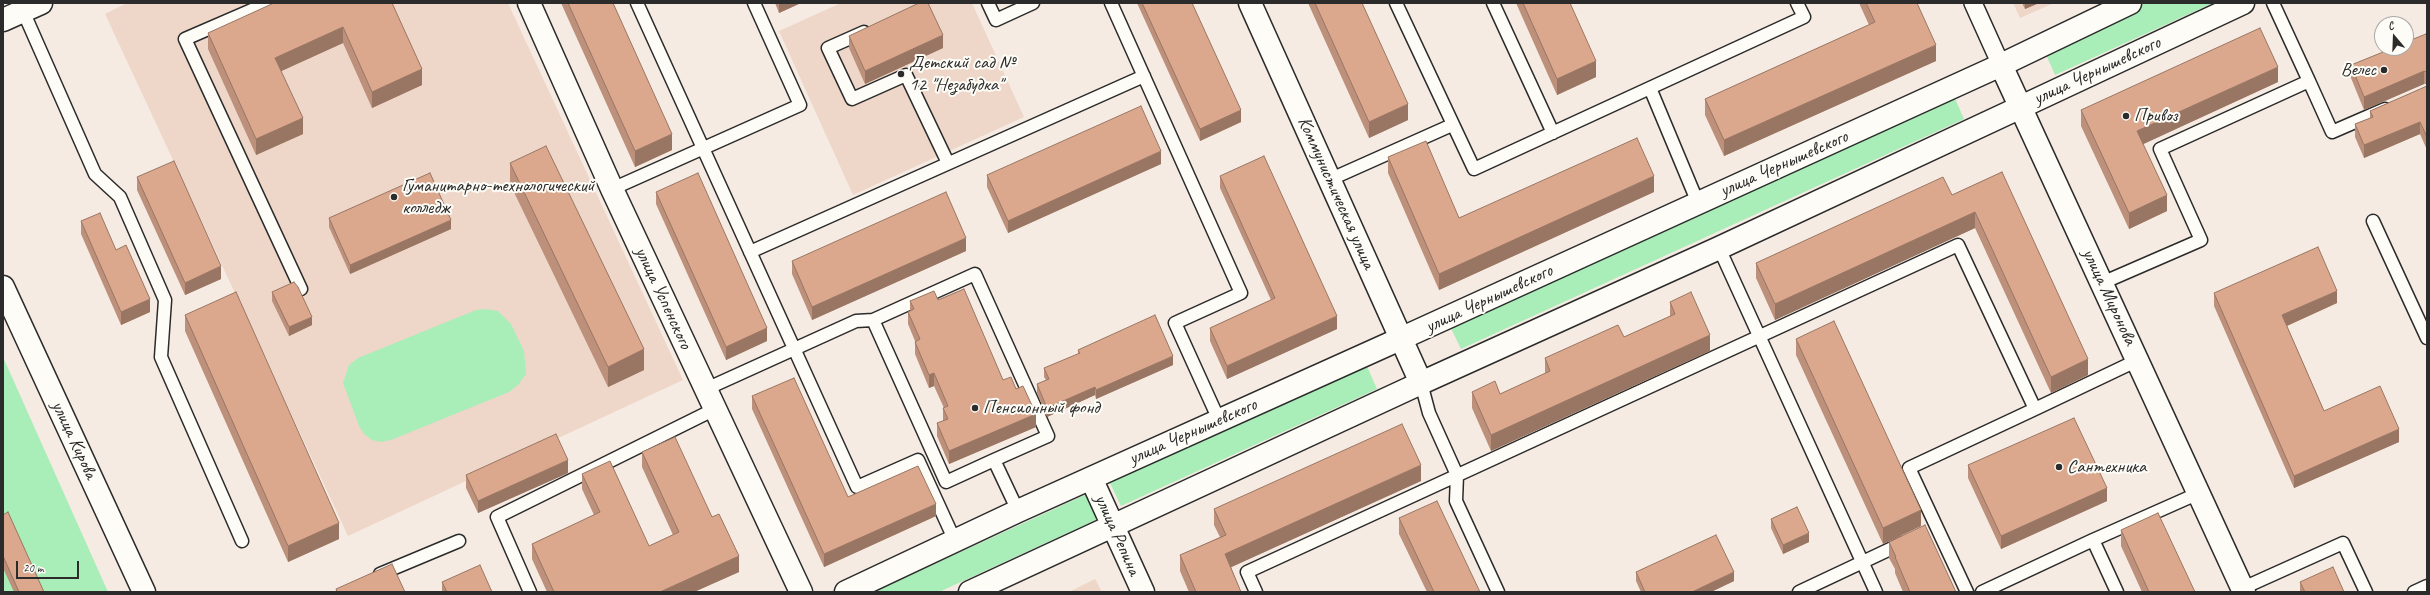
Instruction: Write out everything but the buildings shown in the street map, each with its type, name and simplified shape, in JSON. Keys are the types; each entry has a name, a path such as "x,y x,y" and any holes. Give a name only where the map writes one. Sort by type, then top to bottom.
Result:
{"main road":[{"name":"улица Успенского","path":"529,3 612,188 801,592"},
{"name":"Коммунистическая улица","path":"1250,3 1421,383"},
{"name":"улица Чернышевского","path":"846,592 1018,511 1400,339 2001,65 2130,3"},
{"name":"улица Чернышевского","path":"970,592 1421,383 1719,248 2243,3"},
{"path":"3,20 32,7"},
{"name":"улица Миронова","path":"2001,65 2243,590"},
{"name":"улица Кирова","path":"3,287 144,592"},
{"name":"улица Репина","path":"1091,478 1143,592"}],"street":[{"name":"улица Миронова","path":"1973,3 2001,65"}],"lane":[{"path":"268,3 185,39 301,289"},
{"path":"637,3 857,486 918,460 955,540"},
{"path":"612,188 800,105 754,3"},
{"path":"988,3 996,20 1033,3"},
{"path":"1111,3 1241,293 1175,323 1219,420"},
{"path":"1396,3 1474,170 1804,17 1797,3"},
{"path":"1493,3 1552,133"},
{"path":"2273,3 2332,132 2398,104"},
{"path":"32,7 95,174 120,197 165,300 161,357 242,540"},
{"path":"875,27 828,48 852,99 906,75 948,163"},
{"path":"750,252 1144,76"},
{"path":"2102,283 2201,240 2160,150 2309,81"},
{"path":"1650,88 1698,203"},
{"path":"1330,179 1452,125"},
{"path":"2373,221 2427,338"},
{"path":"1256,592 1247,572 1958,245 2035,409"},
{"path":"1719,248 1876,592"},
{"path":"706,389 856,320 873,320 975,274 1048,436 946,482 873,320"},
{"path":"1967,592 1909,468 2138,360"},
{"path":"1421,383 1429,413 1457,475 1456,501 1498,592"},
{"path":"530,592 496,517 715,409"},
{"path":"994,460 1018,511"},
{"path":"1982,592 2093,540 2199,493"},
{"path":"1799,592 1937,528"},
{"path":"2093,540 2118,592"},
{"path":"365,580 459,541"},
{"path":"2243,590 2342,543 2366,592"},
{"path":"2414,592 2427,586"}],"shaded area":[{"name":"Гуманитарно-технологический колледж","path":"127,3 508,3 683,380 348,536 105,14"},
{"name":"Детский сад № 12 \"Незабудка\"","path":"841,3 972,3 1024,117 853,195 779,31"},
{"path":"2013,3 2054,3 2020,18"},
{"path":"1095,579 1102,592 1069,592"}],"green space":[{"path":"2146,3 2213,3 2055,75 2044,50"},
{"path":"1953,94 1964,119 1461,349 1449,324"},
{"path":"486,309 498,311 511,324 524,351 526,374 518,385 509,392 391,440 381,442 372,440 364,434 359,426 343,383 349,365 358,358 476,310"},
{"path":"3,357 108,592 3,592"},
{"path":"1366,364 1377,389 1121,506 1109,481"},
{"path":"1087,494 1098,519 939,592 873,592"}],"place":[{"name":"Велес","path":"2384,70"},
{"name":"Детский сад № 12 \"Незабудка\"","path":"901,74"},
{"name":"Привоз","path":"2126,116"},
{"name":"Гуманитарно-технологический колледж","path":"394,197"},
{"name":"Пенсионный фонд","path":"975,408"},
{"name":"Сантехника","path":"2059,467"}]}
